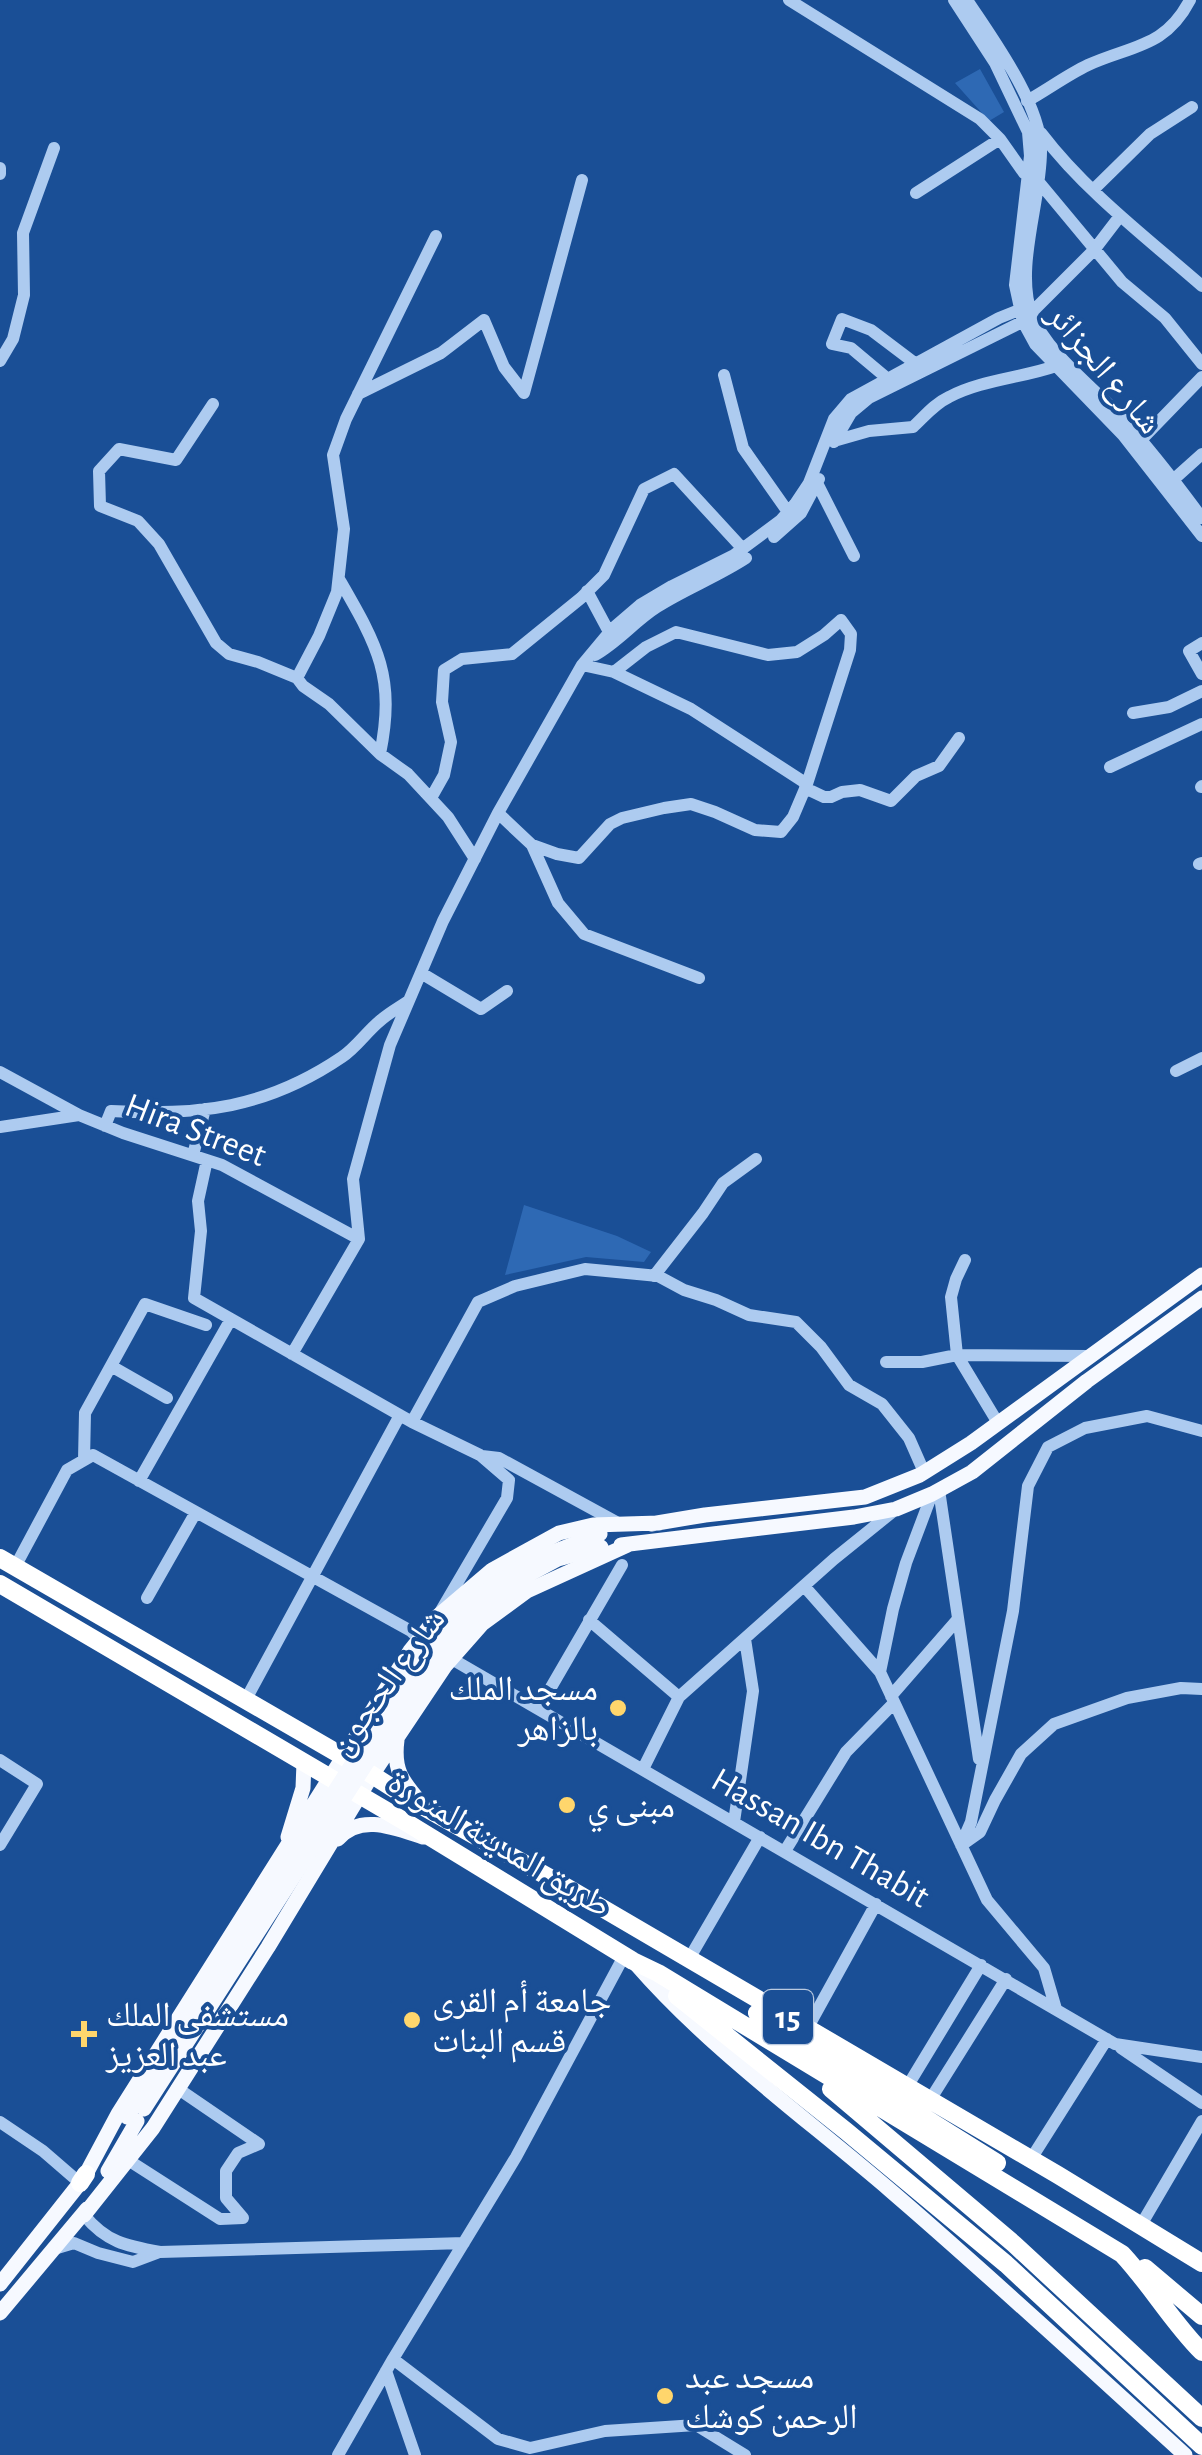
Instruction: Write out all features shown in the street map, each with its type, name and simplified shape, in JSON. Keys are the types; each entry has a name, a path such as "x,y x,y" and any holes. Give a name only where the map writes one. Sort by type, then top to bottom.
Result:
{"highway":[{"name":"طريق المدينة المنورة","path":"8,1562 1031,2159 1202,2263"},
{"name":"طريق المدينة المنورة","path":"0,1584 628,1959 658,1973"},
{"name":"طريق المدينة المنورة","path":"653,1938 674,1962 1082,2218 1202,2316"},
{"path":"658,1973 1122,2254 1202,2352"},
{"path":"658,1973 678,1976 815,2076 1014,2244 1202,2418"},
{"path":"658,1973 670,1990 1006,2264 1202,2446"}],"main road":[{"name":"شارع الحجون","path":"0,2313 84,2215 132,2119 416,1664 468,1602 530,1561 659,1523 866,1496 924,1472 1202,1275"},
{"name":"شارع الحجون","path":"601,1540 630,1544 854,1518 896,1509 972,1472 1202,1298"},
{"path":"83,2179 118,2114 419,1640 438,1616 492,1570 560,1533 593,1525 659,1523"},
{"path":"84,2215 153,2128 372,1774 452,1658 482,1624 527,1591 630,1544"},
{"path":"398,1736 394,1761 407,1786 426,1808"},
{"path":"282,1855 304,1788 304,1763"},
{"path":"320,1861 346,1830 369,1823 434,1840"},
{"path":"628,1959 748,2072 989,2276 1184,2455"},
{"name":"شارع الحجون","path":"3,2278 132,2119"}],"street":[{"path":"789,0 980,119 1034,169 1122,282 1165,318 1202,366 1141,440"},
{"name":"شارع الجزائر","path":"954,0 995,63 1021,114 1034,169"},
{"name":"شارع الجزائر","path":"967,0 1004,58 1038,130 1026,273 1027,314 1035,344 1123,435 1202,536"},
{"path":"1027,102 1087,66 1159,38 1181,18 1190,0"},
{"path":"1094,190 1150,134 1192,107"},
{"path":"1038,130 1063,162 1202,286"},
{"path":"916,193 1000,139"},
{"path":"0,361 13,339 24,296 22,232 54,148"},
{"path":"1034,169 1052,161 1063,162"},
{"path":"358,394 441,353 484,320 504,367 524,393 582,180"},
{"path":"585,661 656,608 730,568 767,542 801,513 851,413 869,398 1027,314 1094,250 1120,216"},
{"path":"297,678 338,592 344,530 333,456 346,419 436,236"},
{"path":"292,1354 360,1239 353,1179 390,1044 443,922 498,813 585,661 625,617 656,595 743,549 788,512 809,483 839,411 857,395 1027,314"},
{"name":"شارع الجزائر","path":"1027,314 1141,440 1202,518"},
{"path":"888,378 851,348 832,344 842,319 872,330 916,364"},
{"path":"834,441 869,431 912,427 948,397 1056,366"},
{"path":"724,375 743,448 788,512"},
{"path":"213,404 176,460 119,449 99,471 100,506 138,520 159,544 216,643 230,654 297,678 353,725 380,754 408,774 448,817 475,859"},
{"path":"1173,480 1202,454"},
{"path":"430,798 444,775 451,742 442,702 444,670 462,659 512,654 588,592 604,575 644,489 674,474 743,549"},
{"path":"817,483 854,556"},
{"path":"339,580 382,664 386,727 380,754"},
{"path":"588,592 610,632"},
{"path":"532,845 578,858 610,824 622,818 691,804 755,830 781,832 806,786 850,650 851,634 841,620 797,652 768,655 676,632 646,647 614,672"},
{"path":"1202,643 1190,651 1202,674"},
{"path":"585,661 691,709 824,797 860,790 891,801 916,776 939,766 959,738"},
{"path":"1133,713 1170,706 1202,691"},
{"path":"1110,767 1202,724"},
{"path":"498,813 532,845 558,903 584,934 699,978"},
{"path":"421,973 482,1010 507,992"},
{"path":"105,1126 112,1111 140,1113 238,1106 269,1096 345,1056 382,1018 409,1001"},
{"path":"1176,1071 1202,1058"},
{"path":"0,1072 79,1115"},
{"path":"205,1109 194,1298 406,1419 480,1455 509,1480 507,1498 438,1616"},
{"name":"Hira Street","path":"0,1127 79,1115 222,1164 360,1239"},
{"path":"654,1276 723,1184 756,1159"},
{"path":"965,1260 951,1297 957,1355 998,1423"},
{"path":"245,1701 406,1419 478,1302 515,1286 584,1269 654,1276 749,1315 796,1322 850,1385 882,1404 909,1438 924,1472"},
{"path":"8,1562 67,1470 84,1460 85,1413 145,1304 206,1325"},
{"path":"139,1480 232,1319"},
{"path":"886,1362 922,1362 957,1355 1090,1356"},
{"path":"111,1366 167,1398"},
{"path":"961,1845 971,1822 1013,1610 1028,1486 1048,1446 1084,1428 1147,1416 1202,1431"},
{"path":"480,1455 499,1458 620,1524"},
{"name":"Hassan Ibn Thabit","path":"84,1460 93,1456 412,1630 419,1640 1111,2042 1202,2060"},
{"path":"935,1492 981,1771"},
{"path":"880,1672 906,1563 935,1492"},
{"path":"643,1769 679,1697 896,1509"},
{"path":"147,1598 196,1512"},
{"path":"539,1708 622,1564"},
{"path":"804,1586 880,1672 987,1900 1044,1968 1056,2009"},
{"path":"785,1851 846,1752 958,1619"},
{"path":"590,1620 679,1697"},
{"path":"734,1822 754,1691 745,1639"},
{"path":"961,1845 980,1832 1021,1754 1054,1724 1127,1698 1181,1688 1202,1689"},
{"path":"0,1760 37,1784 0,1846"},
{"path":"689,1959 760,1837"},
{"path":"807,2028 876,1904"},
{"path":"338,2455 516,2157 628,1959"},
{"path":"907,2087 981,1965"},
{"path":"930,2100 1006,1979"},
{"path":"1031,2159 1111,2042 1202,2103"},
{"path":"128,2160 220,2219 243,2218 226,2198 226,2171 238,2153 259,2144 177,2088"},
{"path":"1141,2225 1202,2121"},
{"path":"0,2122 83,2179"},
{"path":"84,2215 94,2228 117,2243 160,2252 464,2243"},
{"path":"54,2249 74,2243 133,2262 160,2252"},
{"path":"390,2365 498,2439 527,2451 605,2431 696,2425 745,2455"},
{"path":"390,2365 416,2455"}],"shaded area":[{"path":"980,69 1004,112 989,121 955,83"},
{"path":"524,1205 617,1236 651,1252 644,1262 586,1257 505,1275"}],"place":[{"name":"مسجد الملك بالزاهر","path":"618,1708"},
{"name":"مبنى ي","path":"567,1805"},
{"name":"جامعة أم القرى قسم البنات","path":"412,2020"},
{"name":"مستشفى الملك عبد العزيز","path":"84,2034"},
{"name":"مسجد عبد الرحمن كوشك","path":"665,2396"}]}
